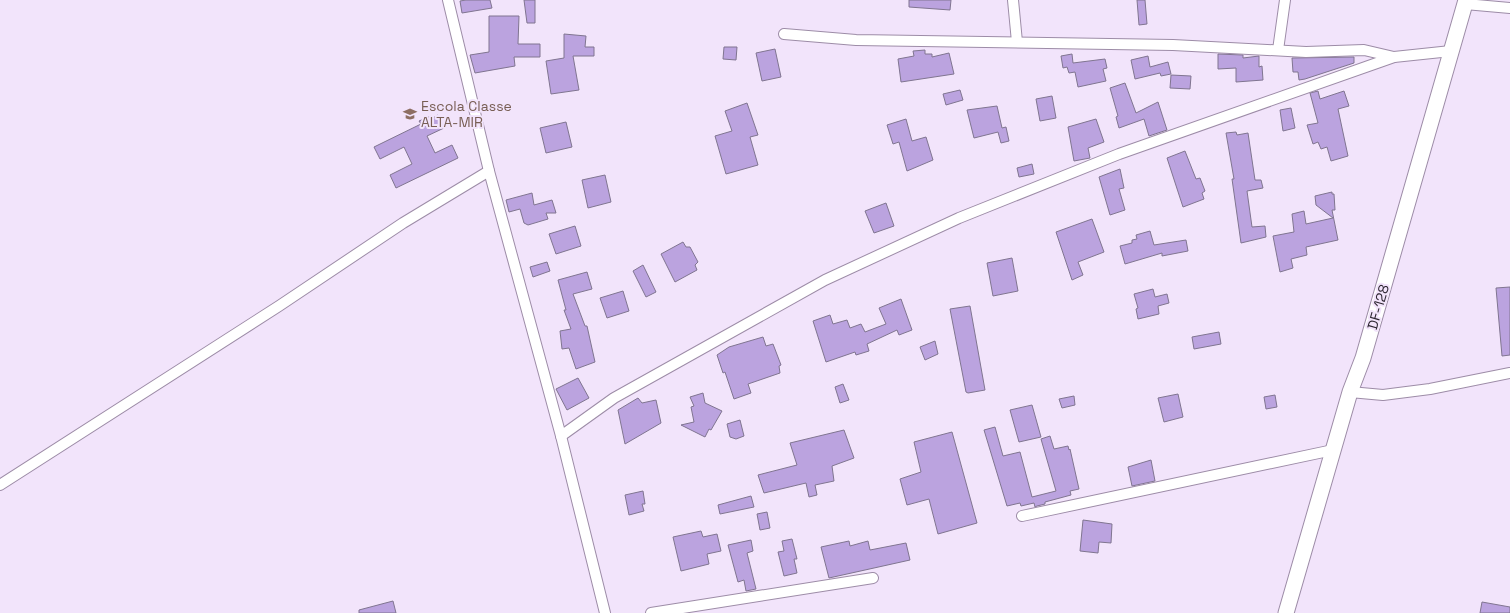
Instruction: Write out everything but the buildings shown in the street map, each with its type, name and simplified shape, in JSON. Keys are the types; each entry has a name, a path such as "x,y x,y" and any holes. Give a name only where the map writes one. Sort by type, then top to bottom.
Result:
{"main road":[{"name":"DF-128","path":"1286,613 1350,392 1363,358 1465,2"}],"street":[{"path":"448,0 489,171 561,436 605,613"},
{"path":"1013,0 1017,42"},
{"path":"1278,50 1285,0"},
{"path":"1465,2 1503,5"},
{"path":"784,34 856,40 1173,45 1278,50 1364,50 1394,57"},
{"path":"561,436 614,398 825,280 959,218 1119,154 1394,57 1451,50"},
{"path":"0,485 279,306 403,222 489,171"},
{"path":"1350,392 1383,395 1430,389 1510,373"},
{"path":"1022,516 1333,450"},
{"path":"651,613 873,578"}],"place":[{"name":"Escola Classe ALTA-MIR","path":"410,114"}]}
